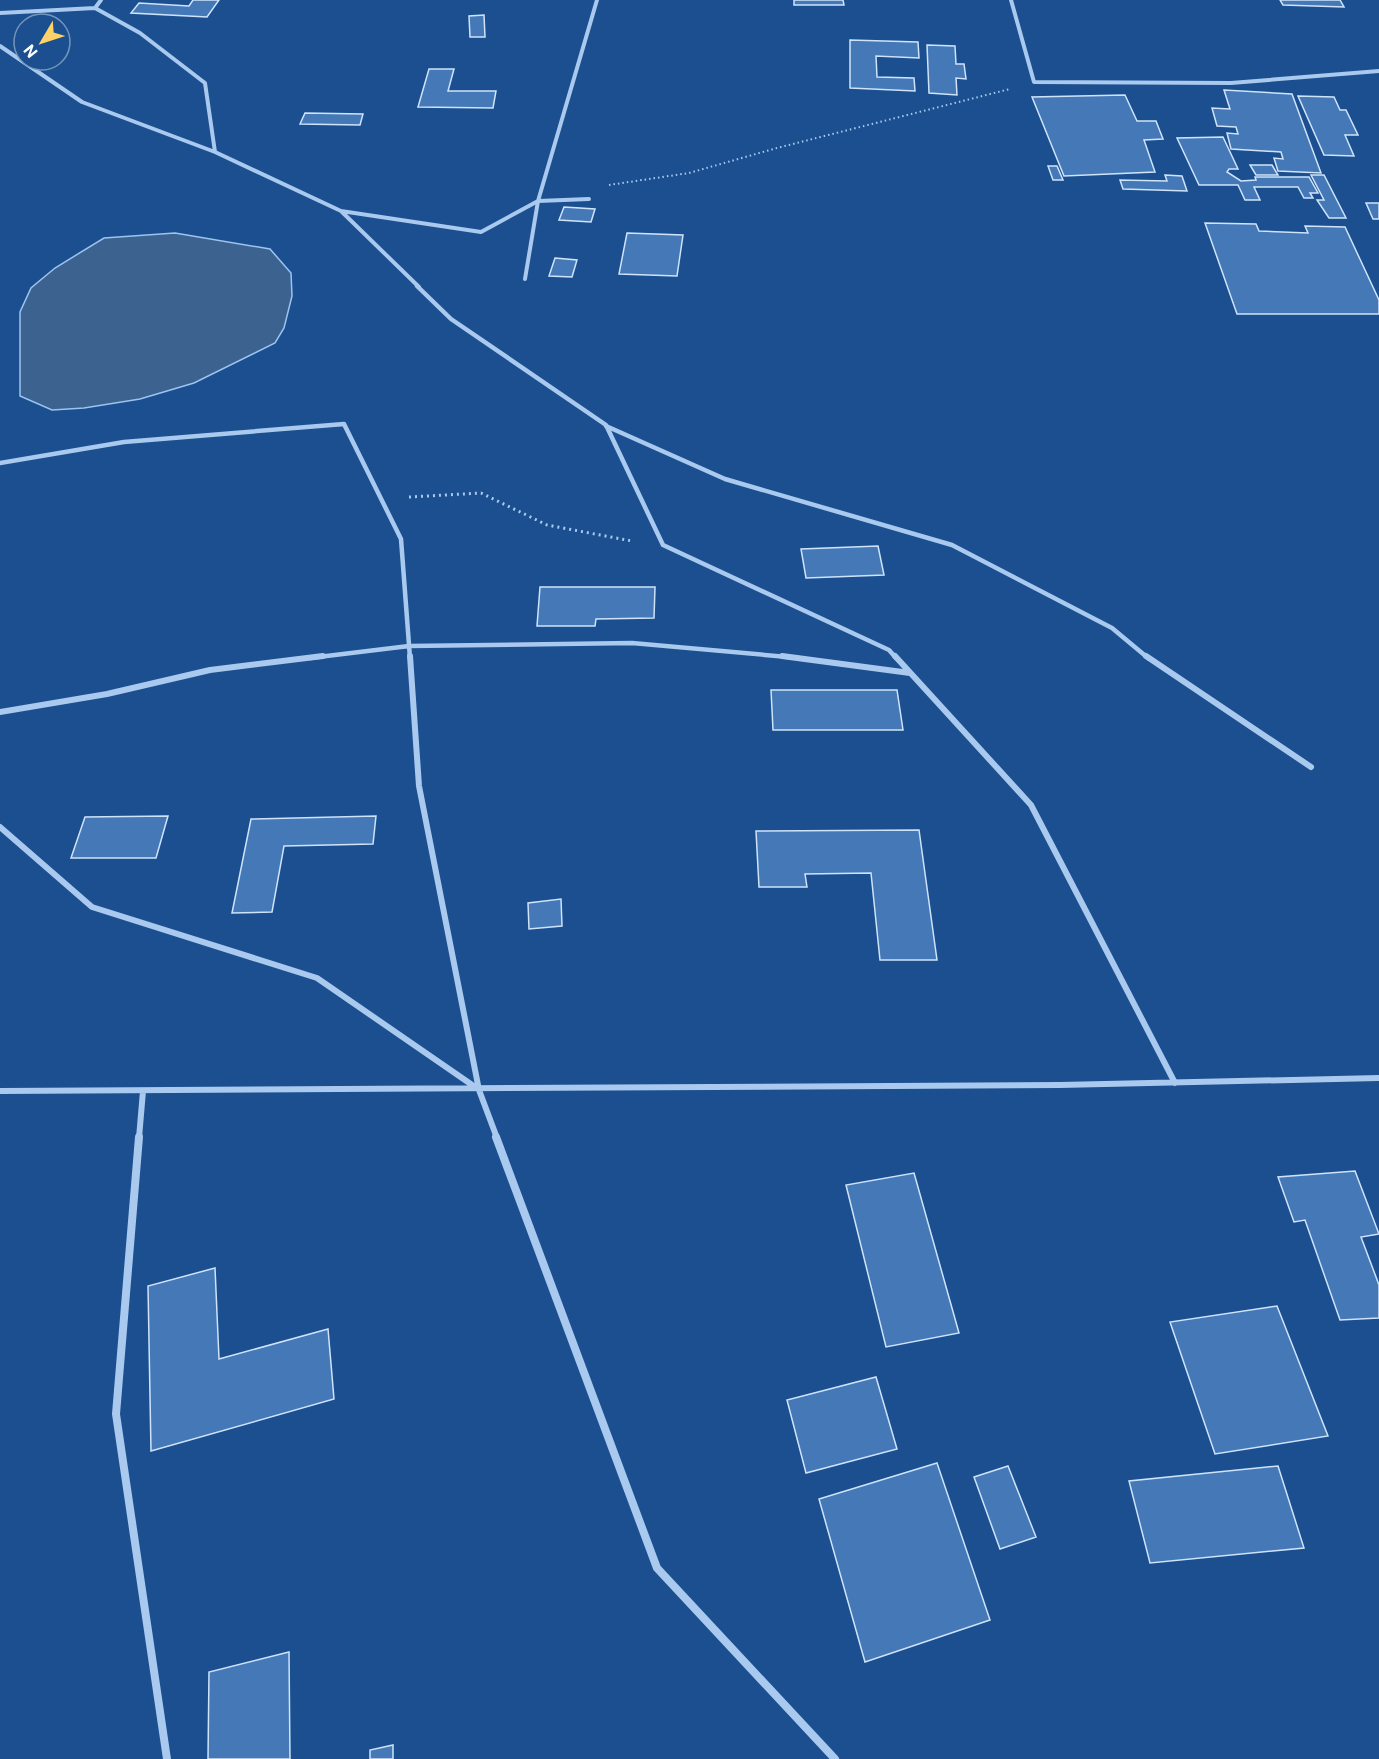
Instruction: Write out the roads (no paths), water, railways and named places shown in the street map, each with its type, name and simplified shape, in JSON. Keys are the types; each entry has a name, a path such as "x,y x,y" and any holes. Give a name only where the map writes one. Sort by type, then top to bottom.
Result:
{"street":[{"path":"95,8 101,0"},
{"path":"525,279 538,201 597,0"},
{"path":"1011,0 1034,82 1231,83 1379,71"},
{"path":"0,13 95,8 140,33 205,83 215,152"},
{"path":"0,46 82,102 215,152 341,211 481,232 538,201 589,199"},
{"path":"341,211 451,319 606,425 725,479 952,545 1112,628 1142,654 1311,767"},
{"path":"0,463 123,442 344,424 401,538 419,786 479,1090 657,1568 834,1759"},
{"path":"606,425 663,544 890,650 1031,805 1175,1083"},
{"path":"0,712 107,694 210,670 409,646 632,643 800,658 910,673"},
{"path":"0,827 92,907 317,978 479,1090"},
{"path":"0,1092 1175,1083 1379,1078"},
{"path":"143,1091 116,1414 167,1759"}],"water":[{"path":"175,233 270,249 291,273 292,296 284,328 275,343 194,383 140,399 84,408 52,410 20,396 20,312 31,288 55,268 104,238"}]}
